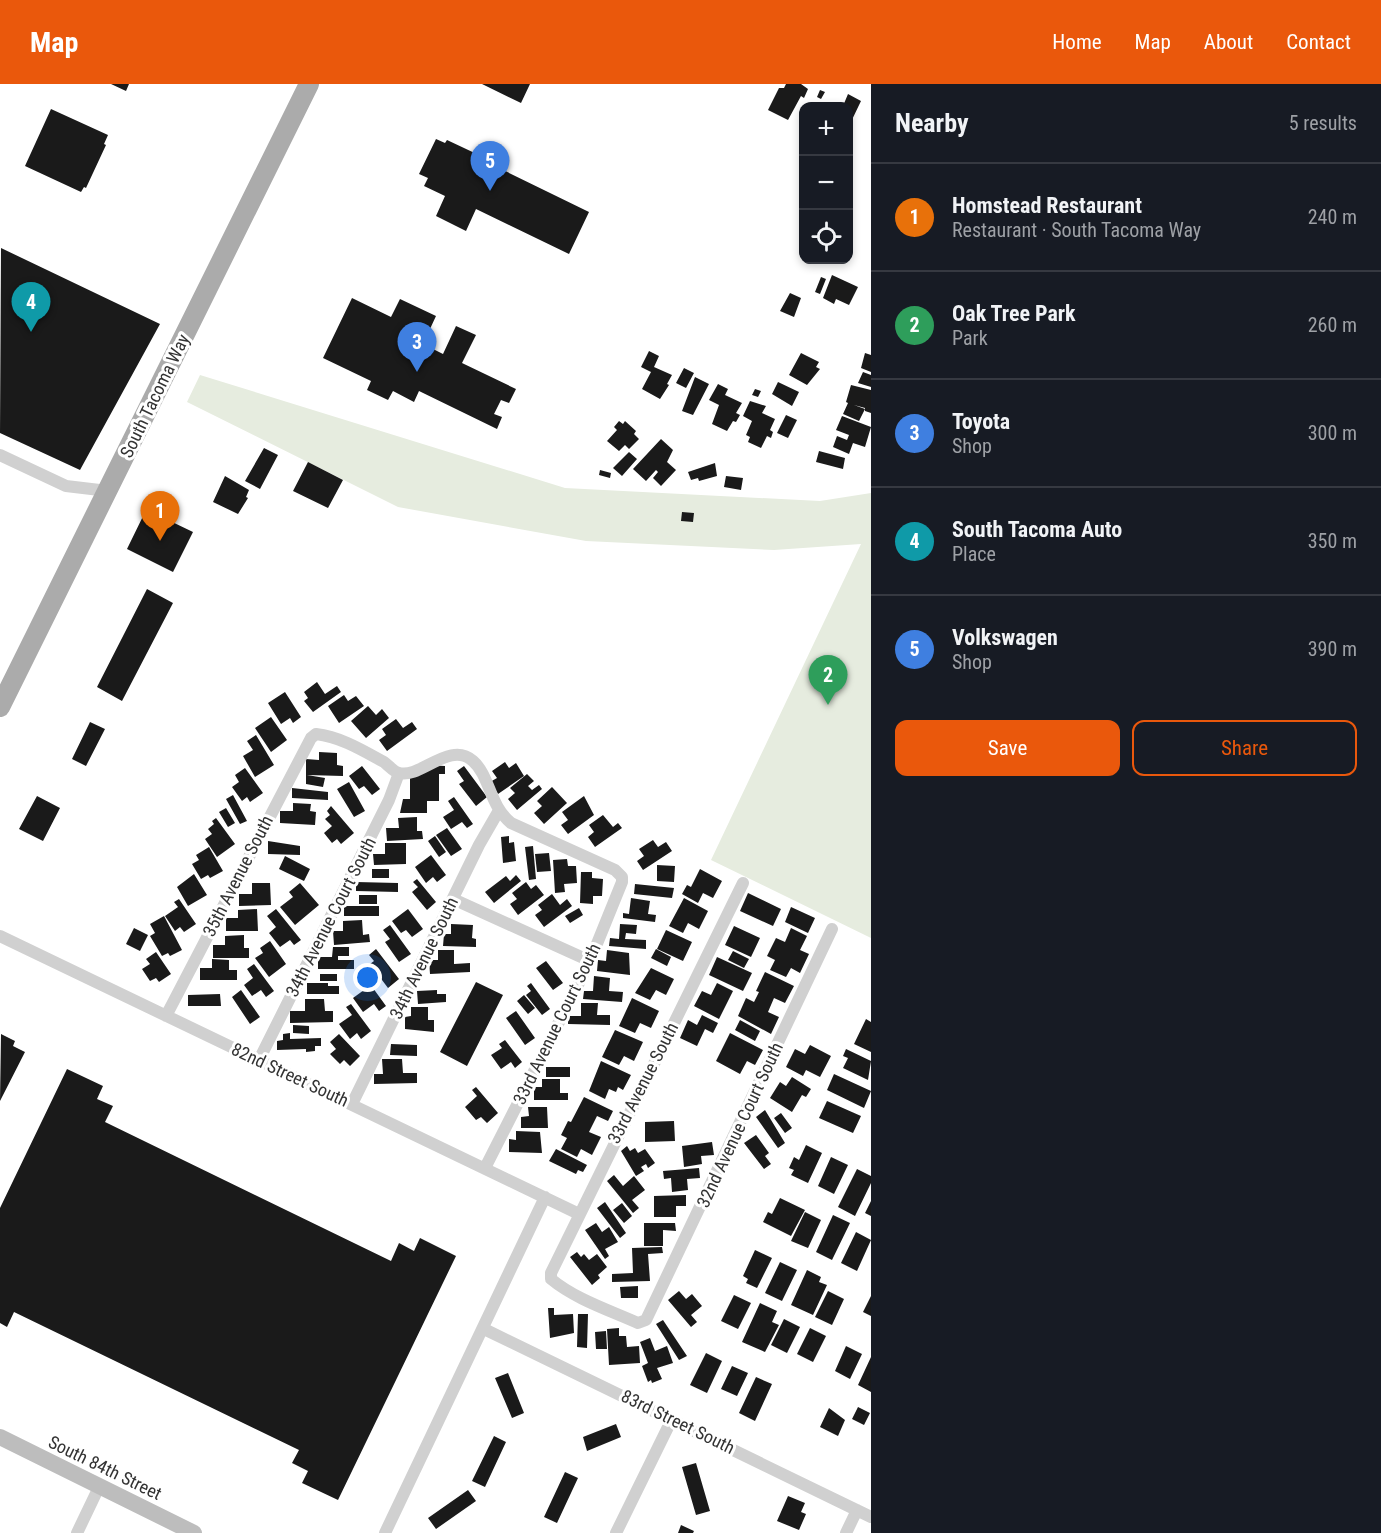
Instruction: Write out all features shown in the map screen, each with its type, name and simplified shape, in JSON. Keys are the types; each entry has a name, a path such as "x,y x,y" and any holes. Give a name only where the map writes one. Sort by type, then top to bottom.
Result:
{"main road":[{"name":"South Tacoma Way","path":"0,707 309,84"},
{"name":"South 84th Street","path":"0,1437 194,1533"}],"street":[{"path":"0,455 66,486 108,491"},
{"name":"35th Avenue South","path":"166,1016 302,751 311,738 316,734 337,738 399,773"},
{"path":"399,773 452,755 469,758 477,765 498,812"},
{"name":"34th Avenue Court South","path":"259,1060 389,800 399,773"},
{"name":"33rd Avenue Court South","path":"485,1168 590,961 620,893 622,877 615,870 511,823 498,812"},
{"name":"34th Avenue South","path":"352,1104 479,844 498,812"},
{"name":"33rd Avenue South","path":"556,1283 551,1279 551,1273 743,883"},
{"path":"453,899 590,961"},
{"name":"32nd Avenue Court South","path":"556,1283 638,1323 646,1320 832,929"},
{"name":"82nd Street South","path":"0,936 579,1214"},
{"path":"385,1533 545,1197"},
{"name":"83rd Street South","path":"484,1329 871,1517"},
{"path":"616,1533 672,1419"},
{"path":"77,1533 99,1487"},
{"path":"846,1533 857,1510"}],"shaded area":[{"path":"200,375 565,488 820,501 871,493 871,938 711,860 861,544 774,550 586,541 398,507 187,402"}],"building":[{"path":"111,84 129,84 126,91"},
{"path":"482,84 530,84 521,103"},
{"path":"786,84 801,84 808,89 804,98 801,96 788,120 768,110 779,88 784,88"},
{"path":"820,90 825,92 821,99 817,97"},
{"path":"848,94 861,101 853,118 853,102 845,102"},
{"path":"51,109 108,135 104,144 106,145 86,188 84,187 81,192 25,166"},
{"path":"436,139 445,143 447,140 498,164 497,167 589,212 569,254 476,209 466,231 436,216 445,196 424,186 428,178 419,174"},
{"path":"1,248 160,324 80,470 0,433"},
{"path":"832,275 858,287 849,305 836,299 834,304 823,298"},
{"path":"821,277 826,279 820,294 815,292"},
{"path":"790,293 801,298 794,317 780,311"},
{"path":"352,298 391,317 400,299 436,316 423,344 443,354 456,326 476,335 462,363 516,389 509,403 501,400 494,414 502,417 497,429 419,391 414,402 393,391 388,400 367,390 371,381 323,358"},
{"path":"649,351 659,356 654,367 672,375 660,399 642,389 651,372 641,367"},
{"path":"801,353 819,362 816,367 820,369 807,385 789,375"},
{"path":"865,353 871,355 871,372 861,368"},
{"path":"684,368 694,373 686,388 676,383"},
{"path":"863,372 871,375 871,387 858,383"},
{"path":"695,377 709,384 693,415 682,411"},
{"path":"778,382 799,392 792,406 772,394"},
{"path":"718,384 728,389 725,395 742,403 736,413 740,415 727,431 712,424 719,405 709,400"},
{"path":"851,385 871,390 871,413 865,409 859,421 843,414 848,403 846,402"},
{"path":"755,389 761,391 758,397 752,395"},
{"path":"750,401 766,406 762,413 775,419 770,430 773,432 771,438 767,436 761,448 748,442 750,437 746,435 752,421 743,416"},
{"path":"786,415 797,420 788,438 777,433"},
{"path":"842,416 871,427 865,447 853,443 849,454 833,447 837,436 847,440 849,435 836,430"},
{"path":"619,421 623,424 625,421 636,431 634,434 639,439 629,449 625,445 619,451 607,441 617,430 614,427"},
{"path":"661,439 673,450 667,462 676,470 661,486 653,478 658,472 656,470 646,481 633,469"},
{"path":"264,448 278,455 260,489 245,481"},
{"path":"819,451 845,458 843,469 816,462"},
{"path":"629,452 637,459 622,476 613,468"},
{"path":"308,462 343,480 328,508 293,491"},
{"path":"715,463 717,476 699,481 698,478 691,480 688,472"},
{"path":"600,470 611,473 610,478 599,475"},
{"path":"225,476 249,490 246,497 248,498 238,514 213,502"},
{"path":"726,476 743,478 741,490 724,487"},
{"path":"148,506 170,517 168,520 193,532 173,572 127,549"},
{"path":"682,512 694,513 693,522 681,521"},
{"path":"147,589 173,603 122,701 97,687"},
{"path":"317,682 325,694 337,686 341,692 313,712 304,701 308,698 304,692"},
{"path":"285,692 301,717 293,723 290,718 281,724 268,703"},
{"path":"344,695 348,701 356,696 364,706 339,723 328,706"},
{"path":"368,706 376,715 382,709 389,718 366,738 351,721"},
{"path":"271,717 287,740 271,752 255,728"},
{"path":"396,719 403,728 412,722 417,729 387,751 379,740 386,735 382,729"},
{"path":"90,722 105,729 86,766 72,759"},
{"path":"256,735 274,765 255,777 243,756 253,750 247,741"},
{"path":"319,752 337,753 337,765 343,766 343,776 307,775 325,778 323,787 306,784 306,759 319,760"},
{"path":"505,762 509,768 516,763 524,776 498,794 490,782 497,778 492,771"},
{"path":"425,765 445,766 445,774 439,774 439,801 427,801 427,813 400,813 403,799 410,799 410,773"},
{"path":"362,766 380,789 372,795 364,786 359,789 349,776"},
{"path":"464,766 487,797 476,806 459,784 464,781 457,771"},
{"path":"245,768 263,793 250,802 247,797 242,801 232,787 239,782 235,775"},
{"path":"527,774 534,781 528,786 532,790 539,785 542,789 517,810 508,799 515,793 510,788"},
{"path":"349,782 365,811 354,817 337,789"},
{"path":"552,787 567,803 544,824 534,813 542,806 537,801"},
{"path":"292,788 328,792 328,800 292,798"},
{"path":"233,795 247,821 240,824 226,799"},
{"path":"37,796 60,808 43,841 19,829"},
{"path":"584,796 594,815 568,834 561,825 568,820 562,812"},
{"path":"454,797 473,824 467,828 462,822 451,829 443,817 454,810 448,801"},
{"path":"293,803 311,804 310,811 316,812 315,825 280,823 280,811 293,811"},
{"path":"331,806 354,833 341,844 337,839 332,843 324,833 332,826 325,819 330,815 327,811"},
{"path":"226,808 235,823 228,827 219,812"},
{"path":"603,815 613,827 618,823 622,828 595,847 588,837 594,832 589,825"},
{"path":"417,817 417,831 422,831 423,839 387,841 386,828 399,828 398,818"},
{"path":"216,818 235,844 217,857 205,839 212,834 208,829 214,824 212,821"},
{"path":"447,828 462,849 451,856 436,835"},
{"path":"435,836 446,852 439,857 428,841"},
{"path":"509,836 509,843 514,842 516,861 503,863 501,837"},
{"path":"653,840 658,847 666,842 672,851 643,870 637,861 644,856 639,849"},
{"path":"268,841 300,846 300,855 268,854"},
{"path":"385,843 406,843 406,864 374,865 373,854 385,854"},
{"path":"533,846 536,879 529,880 525,847"},
{"path":"209,847 223,871 210,878 208,875 201,879 192,864 199,860 196,855"},
{"path":"549,853 551,871 537,872 535,854"},
{"path":"431,855 446,875 437,882 433,877 426,883 415,867"},
{"path":"285,856 310,869 304,881 279,869"},
{"path":"567,859 568,866 576,866 577,883 564,884 565,892 555,893 553,860"},
{"path":"657,865 675,866 674,882 657,881"},
{"path":"372,869 389,869 389,878 372,878"},
{"path":"700,869 722,881 713,898 703,893 698,903 682,894 687,885 691,887"},
{"path":"581,872 592,872 592,878 603,879 602,896 593,896 593,904 580,903"},
{"path":"194,874 207,895 188,906 177,887"},
{"path":"516,875 521,881 494,903 485,892 506,876 510,881"},
{"path":"417,879 436,902 427,910 412,892 418,887 413,882"},
{"path":"356,882 398,883 398,892 356,891"},
{"path":"526,882 531,889 536,885 544,895 518,915 510,904 517,899 512,893"},
{"path":"252,883 270,883 271,905 239,906 239,894 252,894"},
{"path":"300,883 319,905 295,925 280,907 293,897 289,892"},
{"path":"635,884 674,888 672,898 634,894"},
{"path":"748,893 781,909 773,926 740,911"},
{"path":"552,894 560,905 567,899 572,906 544,927 535,915 542,910 538,905"},
{"path":"359,895 377,895 377,904 359,904"},
{"path":"631,898 650,901 648,914 656,915 655,922 623,918 623,913 629,914"},
{"path":"684,898 708,911 699,929 688,923 683,933 669,926"},
{"path":"179,899 196,924 184,932 180,927 175,931 165,916 178,907 174,902"},
{"path":"344,906 379,906 379,916 344,916"},
{"path":"791,907 815,918 808,933 785,922"},
{"path":"579,908 583,915 570,923 565,916"},
{"path":"257,909 258,931 226,931 226,918 238,918 238,910"},
{"path":"276,909 301,940 294,945 290,940 280,947 269,933 276,927 267,916"},
{"path":"408,909 423,929 412,937 406,930 401,933 392,921"},
{"path":"164,916 182,950 170,956 168,953 162,956 150,936 155,933 150,924"},
{"path":"362,920 363,935 369,934 370,942 334,945 333,931 343,931 343,921"},
{"path":"451,924 473,925 472,938 476,939 476,947 443,946 444,934 451,934"},
{"path":"620,924 637,925 636,934 626,933 625,939 646,940 646,949 609,946 610,938 619,939"},
{"path":"390,925 411,954 399,962 385,942 390,939 383,930"},
{"path":"734,926 760,938 751,957 725,945"},
{"path":"134,928 148,935 140,951 126,944"},
{"path":"791,928 807,936 800,950 809,954 800,973 791,968 786,977 770,970 775,960 767,956 776,938 785,942"},
{"path":"666,930 692,942 683,961 657,949"},
{"path":"244,935 244,948 249,948 249,958 213,958 213,945 225,945 225,936"},
{"path":"270,941 286,964 269,977 255,958 263,953 260,948"},
{"path":"333,947 349,947 349,956 338,956 338,960 354,960 354,969 318,969 318,957 332,957"},
{"path":"376,949 399,979 388,988 370,964 374,961 369,955"},
{"path":"656,949 671,957 667,966 651,958"},
{"path":"438,950 454,950 454,964 470,963 470,972 430,974 429,960 438,960"},
{"path":"607,950 629,953 630,975 597,971 598,960 606,961"},
{"path":"733,951 749,959 744,968 728,960"},
{"path":"156,952 171,974 159,982 156,978 150,981 142,969 150,964 146,959"},
{"path":"717,957 752,973 743,991 709,975"},
{"path":"212,959 229,960 229,970 237,970 237,980 200,980 200,968 212,968"},
{"path":"546,961 563,983 553,990 536,968"},
{"path":"254,964 274,991 266,997 261,990 252,996 244,985 253,978 247,969"},
{"path":"651,968 674,979 666,995 656,990 650,1000 635,993"},
{"path":"765,972 794,986 785,1003 774,998 768,1012 779,1017 771,1034 738,1016 746,998 754,1002 759,992 756,991"},
{"path":"320,974 337,974 337,981 320,981"},
{"path":"594,976 610,978 609,991 623,992 622,1002 583,999 584,991 593,991"},
{"path":"365,977 386,1006 379,1011 374,1004 363,1012 353,998 364,990 359,981"},
{"path":"476,982 503,995 467,1066 440,1052"},
{"path":"307,983 328,983 328,986 339,986 339,994 307,994"},
{"path":"531,983 550,1009 542,1015 526,995 531,991 527,986"},
{"path":"717,983 733,991 719,1019 694,1006 702,991 711,995"},
{"path":"241,990 260,1017 250,1024 232,997"},
{"path":"437,990 437,994 446,994 446,1002 418,1004 417,991"},
{"path":"220,994 221,1006 188,1006 188,995"},
{"path":"524,995 535,1008 528,1014 517,1001"},
{"path":"632,998 659,1011 651,1028 640,1023 635,1033 619,1026"},
{"path":"305,999 324,999 325,1011 333,1011 333,1022 290,1023 290,1011 305,1011"},
{"path":"581,1003 598,1003 597,1015 610,1015 610,1025 568,1024 568,1016 581,1016"},
{"path":"351,1004 371,1031 361,1039 357,1033 350,1039 339,1024 352,1015 346,1007"},
{"path":"411,1007 428,1007 428,1020 434,1020 434,1032 405,1029 405,1017 411,1016"},
{"path":"516,1011 535,1038 525,1045 506,1018"},
{"path":"702,1015 718,1023 713,1033 705,1029 697,1046 680,1038 688,1020 697,1025"},
{"path":"866,1019 871,1022 871,1052 854,1044"},
{"path":"740,1020 760,1031 755,1041 735,1030"},
{"path":"293,1025 309,1026 309,1034 293,1033"},
{"path":"615,1030 643,1042 634,1061 624,1056 619,1065 602,1057"},
{"path":"290,1033 290,1039 321,1038 321,1046 315,1046 315,1051 306,1052 306,1049 277,1050 277,1041 283,1040 283,1034"},
{"path":"730,1033 763,1050 755,1065 747,1061 740,1074 716,1061"},
{"path":"1,1034 15,1041 13,1046 25,1052 0,1101"},
{"path":"339,1034 360,1056 350,1066 344,1060 340,1064 330,1054 336,1049 330,1042"},
{"path":"505,1040 522,1062 515,1068 511,1062 501,1069 491,1055 502,1048 499,1044"},
{"path":"391,1044 417,1045 417,1056 390,1055"},
{"path":"810,1045 831,1056 820,1077 806,1070 803,1076 786,1067 795,1049 805,1054"},
{"path":"846,1049 871,1061 868,1080 843,1068 848,1058 843,1056"},
{"path":"382,1059 402,1059 403,1073 417,1073 417,1083 374,1084 374,1074 383,1074"},
{"path":"601,1061 631,1075 623,1090 618,1087 616,1092 609,1089 605,1099 589,1091"},
{"path":"546,1067 570,1067 570,1077 546,1077"},
{"path":"67,1069 103,1086 97,1099 113,1106 105,1122 391,1261 399,1243 414,1251 420,1238 456,1256 338,1500 302,1483 308,1471 292,1463 299,1450 14,1312 7,1327 0,1323 0,1208"},
{"path":"834,1074 871,1091 864,1108 827,1090"},
{"path":"792,1077 811,1089 806,1097 802,1095 792,1112 770,1098 780,1082 786,1086"},
{"path":"542,1079 560,1079 560,1093 568,1093 568,1100 534,1100 534,1087 542,1087"},
{"path":"476,1087 498,1113 487,1123 481,1117 476,1120 465,1107 477,1096 472,1090"},
{"path":"584,1097 613,1111 608,1121 597,1116 589,1132 601,1137 592,1155 581,1149 577,1157 561,1149 567,1138 561,1135 568,1121 571,1122"},
{"path":"827,1101 861,1116 853,1133 819,1118"},
{"path":"528,1107 547,1107 548,1128 521,1128 521,1117 529,1116"},
{"path":"765,1110 785,1143 778,1148 756,1117"},
{"path":"781,1113 792,1128 785,1133 774,1118"},
{"path":"674,1121 675,1141 645,1142 645,1122"},
{"path":"516,1131 540,1132 542,1153 509,1152 509,1139 516,1140"},
{"path":"756,1135 769,1153 765,1156 771,1164 764,1169 744,1143"},
{"path":"712,1142 714,1155 701,1156 702,1164 684,1167 682,1146"},
{"path":"806,1145 822,1153 808,1183 791,1175 794,1170 789,1168 794,1157 799,1160"},
{"path":"627,1146 630,1151 635,1148 638,1153 645,1149 655,1163 648,1168 646,1164 641,1167 644,1171 636,1176 621,1151"},
{"path":"556,1149 587,1165 583,1172 578,1170 576,1174 549,1161"},
{"path":"831,1157 848,1165 834,1194 818,1186"},
{"path":"699,1168 700,1178 687,1179 688,1190 672,1192 671,1178 664,1179 663,1171"},
{"path":"857,1169 871,1176 871,1183 855,1216 838,1207"},
{"path":"614,1175 623,1186 634,1176 645,1190 632,1200 639,1208 633,1213 607,1181"},
{"path":"686,1195 686,1206 676,1206 676,1217 654,1217 654,1196"},
{"path":"780,1198 805,1210 791,1236 763,1222 768,1212 772,1214"},
{"path":"871,1201 871,1216 865,1213"},
{"path":"605,1202 626,1233 620,1238 597,1208"},
{"path":"622,1203 632,1216 624,1223 613,1210"},
{"path":"805,1212 821,1220 808,1248 791,1241"},
{"path":"833,1215 850,1223 832,1260 816,1252"},
{"path":"596,1223 602,1232 609,1227 618,1242 605,1249 609,1256 605,1259 585,1230"},
{"path":"644,1223 675,1223 676,1231 663,1230 663,1246 644,1246"},
{"path":"856,1232 871,1240 857,1271 841,1263"},
{"path":"662,1247 663,1253 648,1254 650,1281 612,1282 612,1274 633,1273 632,1248"},
{"path":"755,1250 772,1258 757,1288 746,1283 748,1279 743,1276"},
{"path":"577,1252 581,1257 584,1254 589,1260 597,1254 607,1267 592,1285 570,1257"},
{"path":"780,1262 797,1270 782,1301 765,1293"},
{"path":"807,1270 821,1277 819,1282 827,1285 813,1315 791,1305"},
{"path":"638,1286 638,1298 621,1298 620,1287"},
{"path":"679,1291 686,1299 692,1294 702,1306 691,1315 697,1322 691,1327 668,1300"},
{"path":"828,1291 844,1299 832,1325 815,1317"},
{"path":"734,1295 751,1303 738,1329 721,1321"},
{"path":"871,1296 871,1316 863,1312"},
{"path":"760,1303 777,1311 772,1322 779,1325 765,1352 742,1342"},
{"path":"548,1308 554,1308 554,1315 573,1314 574,1333 550,1338"},
{"path":"578,1314 588,1314 587,1348 577,1347"},
{"path":"784,1319 800,1327 787,1353 771,1345"},
{"path":"663,1320 687,1356 679,1360 656,1324"},
{"path":"619,1328 619,1336 626,1336 627,1347 639,1346 640,1363 609,1365 607,1329"},
{"path":"810,1328 826,1336 813,1362 797,1354"},
{"path":"606,1331 607,1349 596,1349 595,1332"},
{"path":"650,1338 655,1351 667,1346 673,1363 657,1368 662,1379 652,1383 651,1380 648,1382 642,1366 648,1363 640,1342"},
{"path":"846,1346 862,1354 850,1379 835,1371"},
{"path":"706,1353 722,1361 707,1393 690,1385"},
{"path":"871,1357 871,1392 858,1385"},
{"path":"732,1366 748,1373 737,1396 721,1389"},
{"path":"508,1373 524,1413 512,1418 495,1378"},
{"path":"756,1377 772,1384 755,1421 739,1413"},
{"path":"858,1407 870,1413 864,1425 852,1419"},
{"path":"829,1408 845,1420 838,1436 820,1427"},
{"path":"616,1424 621,1437 587,1451 583,1437"},
{"path":"494,1436 506,1442 485,1487 472,1481"},
{"path":"696,1463 710,1511 696,1515 682,1467"},
{"path":"565,1472 578,1478 557,1523 544,1517"},
{"path":"468,1490 476,1501 436,1529 428,1518"},
{"path":"788,1496 805,1503 801,1512 806,1514 799,1530 777,1521"},
{"path":"681,1525 694,1531 693,1533 678,1533"}],"place":[{"name":"Volkswagen","path":"490,191"},
{"name":"South Tacoma Auto","path":"31,332"},
{"name":"Toyota","path":"417,372"},
{"name":"Homstead Restaurant","path":"160,541"},
{"name":"Oak Tree Park","path":"828,705"}]}
